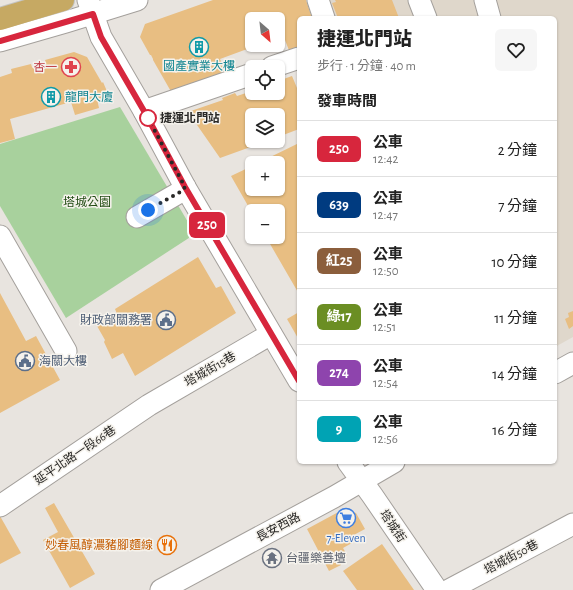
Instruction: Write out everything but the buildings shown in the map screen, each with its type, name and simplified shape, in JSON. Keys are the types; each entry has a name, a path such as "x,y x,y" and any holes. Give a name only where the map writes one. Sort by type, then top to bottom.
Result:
{"highway":[{"path":"0,19 63,0"}],"street":[{"path":"0,41 90,7 137,0"},
{"path":"318,0 323,16"},
{"path":"420,0 425,16"},
{"path":"485,0 489,16"},
{"path":"90,7 101,37 144,111 185,187 297,378"},
{"path":"0,53 46,41"},
{"path":"285,63 297,59"},
{"path":"144,111 245,76"},
{"path":"137,216 182,191 185,187"},
{"path":"0,236 66,351"},
{"name":"塔城街15巷","path":"149,405 271,334"},
{"path":"557,372 573,363"},
{"name":"延平北路一段66巷","path":"0,506 149,405"},
{"name":"塔城街","path":"349,464 437,590"},
{"name":"長安西路","path":"161,590 362,482 391,464"},
{"name":"塔城街50巷","path":"449,590 573,524"}],"shaded area":[{"path":"329,0 573,0 573,337 557,346 557,16 335,16"}],"green space":[{"name":"塔城公園","path":"120,107 195,234 66,318 0,206 0,144"}],"bus line":[{"name":"250","path":"0,41 93,14 101,37 144,111 185,187 297,378"}],"place":[{"name":"國產實業大樓","path":"199,47"},
{"name":"杏一","path":"71,67"},
{"name":"龍門大廈","path":"51,97"},
{"name":"捷運北門站","path":"148,118"},
{"name":"財政部關務署","path":"166,320"},
{"name":"海關大樓","path":"25,361"},
{"name":"7-Eleven","path":"346,518"},
{"name":"妙春風醇濃豬腳麵線","path":"167,545"},
{"name":"台疆樂善壇","path":"272,558"}],"route":[{"path":"148,118 185,187 182,191 148,210"}]}
